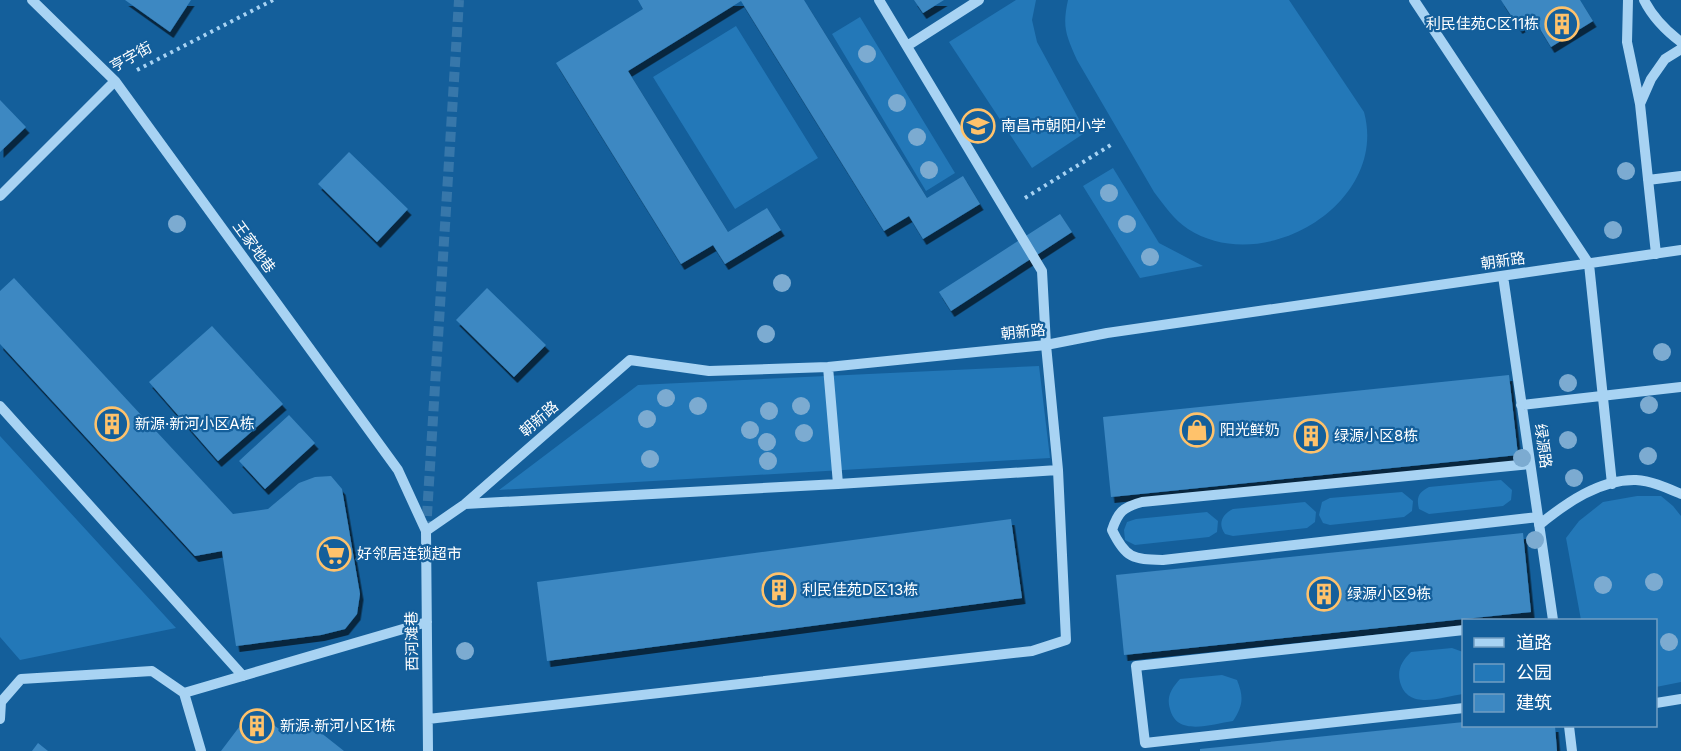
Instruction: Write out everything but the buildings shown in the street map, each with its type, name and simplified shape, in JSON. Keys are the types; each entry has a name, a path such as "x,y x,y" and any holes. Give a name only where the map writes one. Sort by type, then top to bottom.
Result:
{"street":[{"name":"王家地巷","path":"32,0 115,81 398,470 426,531"},
{"path":"428,719 1032,651 1066,640 1058,470 1046,345 1042,271 879,0"},
{"path":"907,46 979,0"},
{"path":"1414,0 1589,264 1612,484"},
{"path":"1628,0 1628,42 1640,105 1656,254"},
{"path":"1644,0 1651,14 1664,29 1681,42"},
{"path":"1640,105 1651,79 1665,60 1681,49"},
{"name":"亨字街","path":"0,196 115,81"},
{"path":"1648,180 1681,176"},
{"name":"朝新路","path":"426,531 465,504 630,360 709,370 828,367 1046,345 1107,333 1681,250"},
{"name":"绿源路","path":"1503,276 1553,619"},
{"path":"828,367 837,484"},
{"path":"1521,405 1681,387"},
{"path":"0,406 243,676"},
{"path":"1530,464 1142,502 1131,505 1118,514 1112,530 1128,554 1139,560 1163,560 1539,521 1589,491 1635,480 1660,485 1681,494"},
{"path":"465,504 1058,470"},
{"name":"西河滩巷","path":"426,531 428,751"},
{"path":"184,693 427,622"},
{"path":"1462,630 1136,666 1145,743 1462,708"},
{"path":"0,719 1,702 21,679 152,671 184,693 201,751"},
{"path":"1657,703 1681,699"},
{"path":"1569,727 1572,751"}],"path":[{"name":"亨字街","path":"115,81 273,0"},
{"path":"1005,210 1114,143"}],"green space":[{"path":"1016,0 1036,0 1032,20 1037,42 1086,132 1032,168 949,42"},
{"path":"1068,0 1289,0 1364,112 1367,145 1358,176 1339,202 1314,223 1284,238 1251,244 1218,242 1188,229 1174,217 1154,192 1077,60 1066,31 1065,17"},
{"path":"860,17 955,173 926,191 832,34"},
{"path":"736,26 818,158 735,209 653,77"},
{"path":"1113,168 1159,243 1203,266 1140,278 1083,186"},
{"path":"1039,366 1050,458 499,490 638,385"},
{"path":"0,436 176,628 20,660 0,637"},
{"path":"1501,480 1512,490 1511,500 1503,506 1429,514 1419,509 1419,495 1429,487"},
{"path":"1402,492 1413,501 1412,511 1404,517 1330,525 1323,523 1319,515 1322,502 1330,498"},
{"path":"1637,496 1661,496 1681,516 1681,682 1657,687 1657,619 1581,619 1566,538 1579,521 1603,502"},
{"path":"1305,502 1316,512 1315,522 1307,528 1233,536 1225,534 1221,526 1226,513 1233,509"},
{"path":"1207,512 1218,521 1217,532 1209,537 1135,545 1125,540 1124,530 1127,522 1136,519"},
{"path":"1452,648 1462,652 1462,694 1427,700 1410,697 1404,691 1399,677 1403,662 1411,652"},
{"path":"1222,675 1237,680 1241,691 1241,706 1233,721 1196,727 1187,726 1174,718 1170,709 1169,696 1180,679"}],"tunnel":[{"path":"426,531 459,0"}],"place":[{"name":"利民佳苑C区11栋","path":"1562,24"},
{"name":"南昌市朝阳小学","path":"978,126"},
{"name":"新源·新河小区A栋","path":"112,424"},
{"name":"阳光鲜奶","path":"1197,430"},
{"name":"绿源小区8栋","path":"1311,436"},
{"name":"好邻居连锁超市","path":"334,554"},
{"name":"利民佳苑D区13栋","path":"779,590"},
{"name":"绿源小区9栋","path":"1324,594"},
{"name":"新源·新河小区1栋","path":"257,726"}]}
